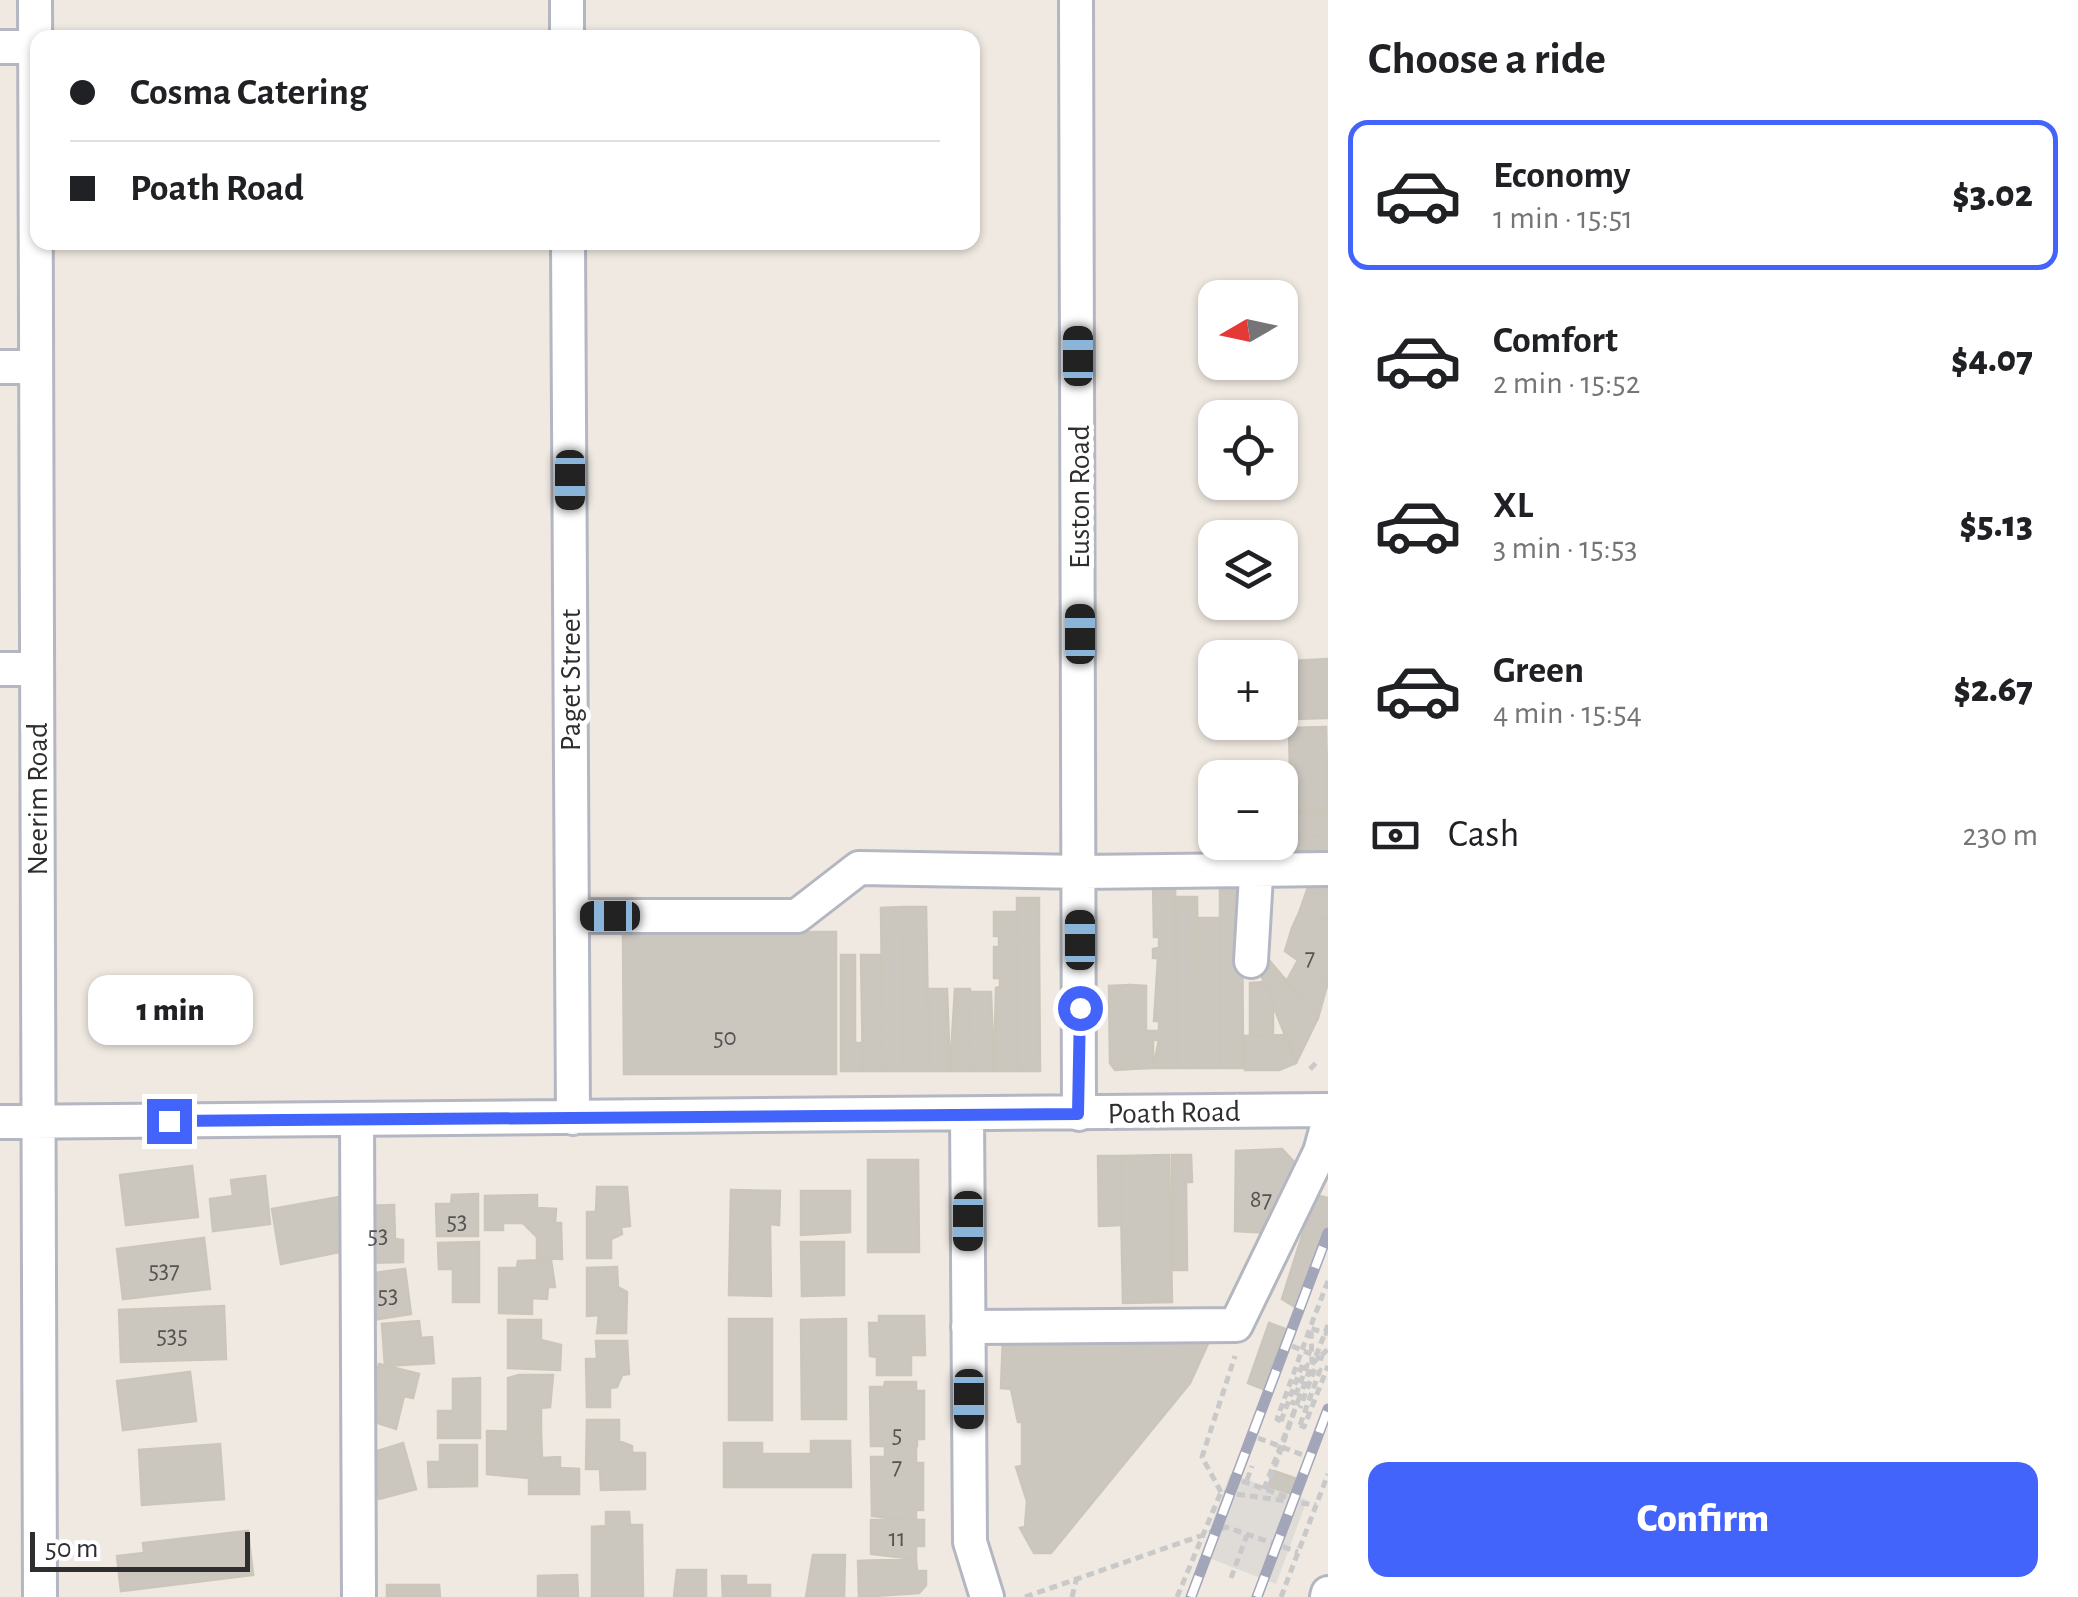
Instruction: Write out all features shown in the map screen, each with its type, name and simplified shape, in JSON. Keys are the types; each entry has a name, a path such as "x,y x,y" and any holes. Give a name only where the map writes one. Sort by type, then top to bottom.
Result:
{"street":[{"name":"Neerim Road","path":"34,0 34,30"},
{"path":"567,0 567,30"},
{"name":"Euston Road","path":"1076,0 1081,872 1078,1114"},
{"path":"0,46 30,46"},
{"name":"Neerim Road","path":"35,250 40,1597"},
{"name":"Paget Street","path":"568,250 572,1118"},
{"path":"0,367 36,367"},
{"path":"0,669 37,669"},
{"path":"572,916 797,916 860,868 1081,872 1212,860"},
{"path":"1251,960 1256,860"},
{"path":"1278,860 1328,869"},
{"name":"Poath Road","path":"0,1122 1328,1110"},
{"path":"967,1114 970,1542 987,1597"},
{"path":"358,1120 359,1597"},
{"path":"968,1328 1236,1325 1320,1152 1328,1123"}],"path":[{"path":"1310,1069 1317,1062"},
{"path":"1281,1447 1308,1365 1302,1362 1282,1421 1277,1419 1328,1280"},
{"path":"1316,1356 1328,1324"},
{"path":"1221,1492 1202,1457 1240,1341 1236,1325"},
{"path":"1310,1328 1326,1334"},
{"path":"1266,1489 1312,1364 1310,1328"},
{"path":"1281,1447 1315,1368 1320,1370 1300,1425 1304,1427 1328,1363 1292,1346"},
{"path":"1312,1364 1328,1348"},
{"path":"1258,1438 1303,1456"},
{"path":"1252,1466 1244,1480 1287,1497"},
{"path":"1281,1597 1328,1474"},
{"path":"1221,1492 1316,1505"},
{"path":"1177,1597 1221,1492"},
{"path":"1025,1597 1226,1527 1298,1552"},
{"path":"1232,1578 1248,1535"},
{"path":"1072,1597 1078,1577"}],"shaded area":[{"path":"1230,1474 1307,1500 1276,1584 1201,1555"}],"building":[{"path":"1328,659 1328,718 1298,719 1298,661"},
{"path":"1326,727 1328,812 1298,811 1298,760 1290,760 1289,740 1298,740 1298,728"},
{"path":"1298,813 1328,814 1328,836 1298,835"},
{"path":"1298,835 1328,836 1328,861 1269,860 1298,860"},
{"path":"1314,872 1328,872 1328,895 1306,893"},
{"path":"1153,882 1175,882 1177,1068 1153,1068 1159,1040 1153,1040 1153,1031 1159,1031 1159,1021 1154,1021 1158,958 1153,958 1153,949 1159,948 1159,937 1154,937"},
{"path":"1220,882 1242,882 1243,1068 1220,1068"},
{"path":"1306,893 1328,895 1328,919 1299,913"},
{"path":"1176,897 1197,897 1198,1068 1177,1068"},
{"path":"1017,898 1039,898 1039,944 1017,944"},
{"path":"901,907 926,907 929,1071 904,1071"},
{"path":"901,907 904,1071 883,1071 881,908"},
{"path":"994,912 1016,912 1018,1071 994,1071 996,988 1000,987 1000,978 994,978 994,947 999,947 999,936 994,936"},
{"path":"1299,913 1328,919 1328,948 1292,928"},
{"path":"1198,918 1220,918 1220,1068 1198,1068"},
{"path":"1292,928 1328,948 1328,982 1285,951"},
{"path":"623,932 836,932 836,1074 624,1074"},
{"path":"1017,944 1039,944 1040,1071 1018,1071"},
{"path":"841,955 855,955 855,1043 862,1043 863,1071 841,1071"},
{"path":"861,955 881,955 883,1071 863,1071"},
{"path":"1267,958 1318,1018 1296,1063 1260,972"},
{"path":"1298,960 1328,982 1318,1018 1286,982"},
{"path":"1265,982 1273,1001 1273,1035 1250,1036 1250,983"},
{"path":"1130,985 1146,986 1146,1031 1153,1031 1153,1068 1130,1069"},
{"path":"1130,985 1130,1069 1115,1070 1110,1063 1109,986"},
{"path":"928,989 947,989 950,1071 929,1071"},
{"path":"955,989 970,989 971,1071 950,1071"},
{"path":"970,992 991,992 994,1071 971,1071"},
{"path":"1288,1035 1296,1063 1279,1070 1245,1070 1245,1036"},
{"path":"1282,1149 1298,1166 1273,1233 1235,1231 1236,1151"},
{"path":"1169,1155 1172,1302 1123,1303 1120,1156"},
{"path":"1172,1155 1191,1155 1192,1182 1186,1182 1187,1270 1173,1270"},
{"path":"1098,1156 1120,1156 1122,1225 1099,1226"},
{"path":"868,1160 918,1160 919,1252 868,1252"},
{"path":"192,1166 198,1217 126,1225 120,1175"},
{"path":"265,1176 270,1224 213,1231 210,1199 233,1196 231,1180"},
{"path":"597,1187 627,1187 630,1226 621,1227 622,1234 611,1239 611,1258 587,1258 587,1212 596,1212"},
{"path":"731,1190 780,1191 779,1225 770,1224 771,1296 729,1295"},
{"path":"801,1191 850,1191 850,1232 801,1235"},
{"path":"478,1194 478,1236 437,1236 436,1204 451,1204 452,1195"},
{"path":"537,1195 537,1208 556,1209 555,1223 561,1223 562,1259 537,1258 537,1237 523,1223 503,1223 503,1230 485,1230 485,1196"},
{"path":"1315,1195 1328,1198 1328,1238 1300,1310 1282,1299"},
{"path":"345,1196 354,1249 281,1264 272,1209"},
{"path":"394,1205 395,1239 403,1240 403,1262 363,1263 362,1206"},
{"path":"204,1238 210,1289 123,1299 117,1249"},
{"path":"479,1242 479,1302 453,1302 453,1269 439,1269 438,1243"},
{"path":"801,1242 844,1242 844,1295 802,1296"},
{"path":"551,1260 555,1287 548,1287 547,1299 532,1298 532,1314 499,1313 499,1268 517,1268 518,1261"},
{"path":"617,1267 618,1287 627,1292 626,1333 597,1333 599,1315 587,1316 587,1268"},
{"path":"405,1269 411,1314 372,1320 366,1274"},
{"path":"224,1306 226,1359 121,1362 119,1310"},
{"path":"879,1316 924,1316 925,1355 911,1355 911,1375 877,1375 877,1357 870,1356 869,1323 879,1323"},
{"path":"729,1319 772,1319 772,1420 729,1420"},
{"path":"846,1319 846,1419 802,1419 801,1320"},
{"path":"508,1320 541,1320 541,1340 561,1345 560,1370 508,1368"},
{"path":"419,1321 421,1338 432,1337 434,1363 385,1366 382,1324"},
{"path":"1269,1323 1288,1330 1266,1390 1248,1383"},
{"path":"1211,1337 1190,1383 1051,1553 1034,1553 1020,1528 1025,1527 1027,1501 1016,1467 1022,1466 1022,1422 1018,1422 1011,1389 1001,1388 1003,1338"},
{"path":"596,1341 627,1341 629,1374 622,1375 617,1387 610,1388 610,1407 587,1407 586,1359 597,1359"},
{"path":"379,1364 419,1374 413,1398 404,1396 396,1429 365,1419"},
{"path":"190,1372 196,1421 123,1430 117,1381"},
{"path":"553,1375 550,1407 541,1408 541,1432 508,1432 508,1378"},
{"path":"480,1378 480,1438 438,1438 438,1411 453,1411 453,1379"},
{"path":"885,1382 916,1382 916,1391 924,1391 924,1439 917,1439 917,1446 871,1446 870,1387 884,1387"},
{"path":"587,1420 619,1420 619,1441 632,1446 632,1453 645,1453 645,1489 601,1490 600,1469 586,1469"},
{"path":"487,1431 541,1432 542,1458 560,1457 560,1468 579,1469 579,1494 529,1494 529,1478 487,1474"},
{"path":"811,1441 850,1441 851,1487 724,1487 724,1443 762,1443 762,1454 811,1454"},
{"path":"403,1443 416,1489 379,1499 367,1454"},
{"path":"220,1444 224,1499 142,1505 139,1450"},
{"path":"440,1445 477,1445 477,1486 429,1487 428,1462 440,1462"},
{"path":"885,1445 916,1445 916,1463 923,1463 923,1510 916,1510 916,1521 872,1516 871,1457 885,1457"},
{"path":"1274,1471 1303,1481 1298,1496 1268,1486"},
{"path":"606,1512 629,1512 630,1525 642,1525 643,1597 592,1597 592,1527 606,1526"},
{"path":"871,1520 924,1520 924,1546 916,1546 916,1559 871,1554"},
{"path":"248,1531 253,1575 121,1591 117,1556 144,1553 143,1543"},
{"path":"813,1555 845,1555 844,1597 806,1597"},
{"path":"916,1559 917,1571 926,1571 926,1585 919,1593 859,1597 858,1561"},
{"path":"677,1570 706,1570 706,1597 674,1597"},
{"path":"577,1575 578,1597 538,1597 538,1576"},
{"path":"722,1576 746,1576 746,1585 770,1585 770,1597 723,1597"},
{"path":"387,1585 439,1585 440,1597 387,1597"}],"railway":[{"path":"1191,1597 1328,1233"},
{"path":"1257,1597 1328,1409"}],"route":[{"path":"169,1121 1078,1114 1080,1008"}]}
